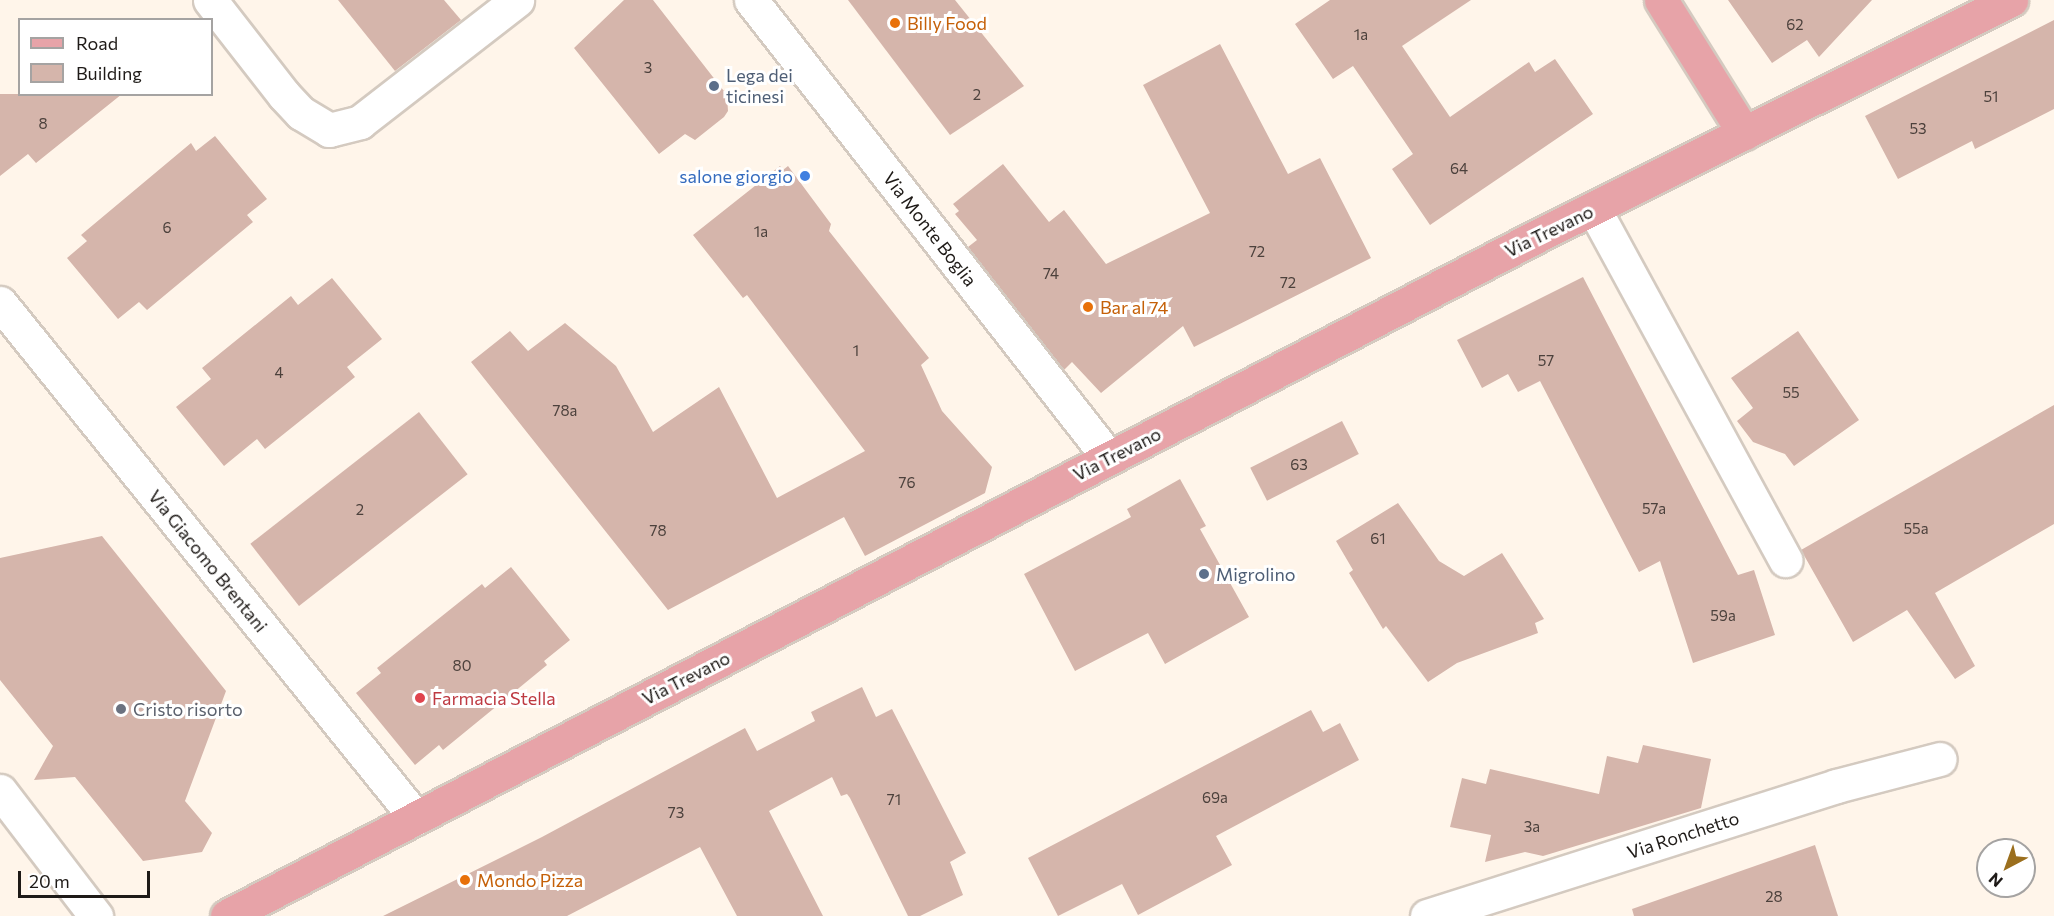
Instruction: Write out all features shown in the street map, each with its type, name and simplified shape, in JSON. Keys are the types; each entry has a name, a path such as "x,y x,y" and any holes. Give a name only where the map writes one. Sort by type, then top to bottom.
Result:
{"main road":[{"path":"1661,0 1744,133"},
{"name":"Via Trevano","path":"227,916 1593,209 2011,0"}],"street":[{"path":"210,0 284,95 301,113 329,130 360,122 518,0"},
{"name":"Via Monte Boglia","path":"751,0 1109,458"},
{"path":"1593,209 1785,560"},
{"name":"Via Giacomo Brentani","path":"0,303 416,818"},
{"name":"Via Ronchetto","path":"1427,916 1836,786 1940,759"},
{"path":"0,791 96,916"}],"building":[{"path":"338,0 444,0 461,20 395,71"},
{"path":"624,0 653,0 727,95 728,111 724,117 695,140 685,134 659,154 574,48"},
{"path":"848,0 955,0 1024,86 950,135"},
{"path":"1330,0 1471,0 1402,46 1450,117 1529,62 1535,72 1555,59 1593,114 1430,225 1392,169 1413,154 1353,66 1333,79 1295,24"},
{"path":"1728,0 1872,0 1819,57 1807,40 1772,63"},
{"path":"2054,20 2054,109 1975,149 1972,141 1898,179 1865,116"},
{"path":"1220,44 1288,174 1320,158 1371,258 1194,347 1183,326 1101,393 1072,362 1064,370 968,247 977,240 955,214 959,211 953,204 1003,164 1049,222 1064,210 1106,264 1210,213 1143,85"},
{"path":"0,94 120,96 36,163 28,154 0,176"},
{"path":"215,136 267,199 247,215 253,222 147,310 139,302 118,319 67,258 87,241 81,235 191,143 196,151"},
{"path":"780,166 783,170 788,166 831,224 829,231 929,358 921,365 942,411 992,467 985,493 865,556 844,517 668,610 471,362 510,331 528,351 565,323 616,366 653,432 719,387 777,498 865,451 747,295 743,298 693,235"},
{"path":"1583,277 1738,575 1754,570 1775,635 1693,663 1660,561 1639,572 1540,381 1518,392 1508,374 1482,388 1457,340"},
{"path":"332,278 382,339 347,367 355,377 265,449 257,439 224,466 176,407 211,379 202,368 291,296 298,305"},
{"path":"1798,331 1859,420 1794,466 1785,454 1753,442 1737,421 1753,408 1731,378"},
{"path":"2054,405 2054,524 1935,593 1975,666 1955,679 1907,610 1853,642 1801,550"},
{"path":"419,412 468,474 299,606 250,544"},
{"path":"1342,421 1359,454 1267,501 1250,468"},
{"path":"1180,479 1206,526 1200,529 1249,617 1165,664 1148,633 1075,671 1024,574 1131,517 1127,509"},
{"path":"1398,503 1439,561 1464,576 1502,553 1544,619 1535,623 1538,633 1457,663 1428,682 1386,626 1383,629 1349,573 1353,570 1336,541"},
{"name":"Cristo risorto","path":"102,536 226,691 185,801 212,833 202,852 143,861 75,777 34,780 53,746 0,680 0,558"},
{"path":"511,567 570,640 544,661 547,665 443,750 439,745 415,765 356,693 381,673 377,668 482,584 485,588"},
{"path":"862,687 876,717 892,709 966,853 950,862 963,895 920,916 908,916 850,798 847,794 841,796 832,777 769,811 823,916 737,916 700,847 567,916 383,916 542,837 745,728 757,751 815,721 811,712"},
{"path":"1311,710 1323,732 1340,723 1359,760 1216,836 1232,865 1138,915 1122,884 1058,916 1028,858"},
{"path":"1643,745 1711,759 1701,808 1543,856 1525,852 1485,862 1491,835 1450,827 1462,778 1486,784 1490,769 1599,794 1607,756 1638,763"},
{"path":"1815,845 1838,916 1634,916 1632,909"}],"place":[{"name":"Billy Food","path":"895,23"},
{"name":"Lega dei ticinesi","path":"714,86"},
{"name":"salone giorgio","path":"805,176"},
{"name":"Bar al 74","path":"1088,307"},
{"name":"Migrolino","path":"1204,574"},
{"name":"Farmacia Stella","path":"420,698"},
{"name":"Cristo risorto","path":"121,709"},
{"name":"Mondo Pizza","path":"465,880"}]}
